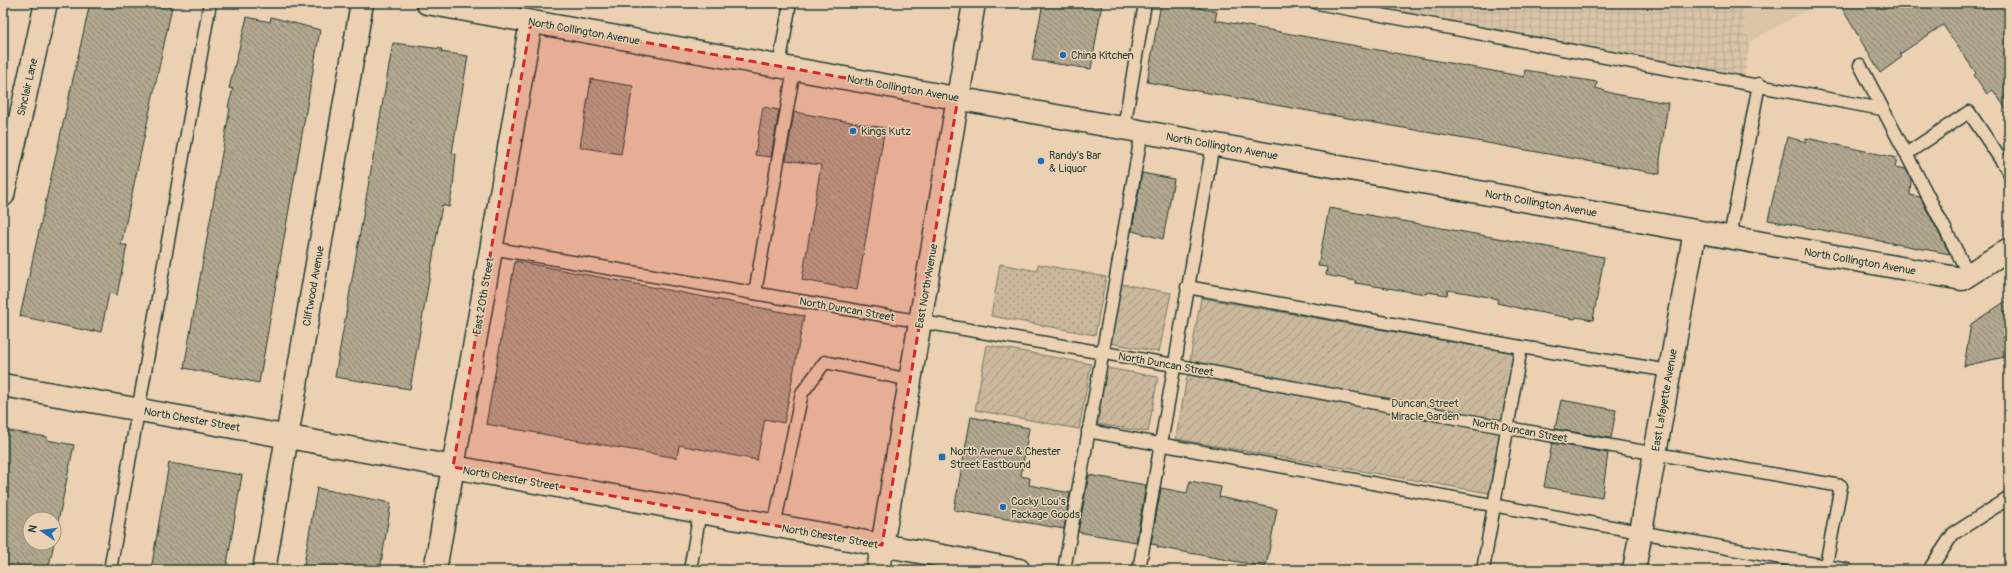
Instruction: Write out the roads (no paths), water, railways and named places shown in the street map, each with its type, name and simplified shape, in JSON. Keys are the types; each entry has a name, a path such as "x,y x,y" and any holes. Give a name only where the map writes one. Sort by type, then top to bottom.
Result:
{"street":[{"name":"Sinclair Lane","path":"4,186 46,3"},
{"name":"Cliftwood Avenue","path":"264,570 362,3"},
{"name":"North Collington Avenue","path":"427,3 1962,279 2009,249"},
{"name":"East North Avenue","path":"878,570 974,3"},
{"name":"East 20th Street","path":"434,570 530,22"},
{"name":"East Lafayette Avenue","path":"1634,570 1695,231"},
{"name":"North Chester Street","path":"3,385 1019,570"}],"lane":[{"path":"110,570 210,3"},
{"path":"755,293 786,68 790,3"},
{"path":"1064,570 1102,353 1133,130 1145,3"},
{"path":"1317,3 1759,84 1882,109"},
{"path":"1860,65 1969,275"},
{"path":"1730,237 1759,84"},
{"path":"1906,154 1969,112 2009,172"},
{"path":"1139,570 1187,287 1214,144"},
{"name":"North Duncan Street","path":"491,248 1174,365 1655,455 1841,486 1825,568"},
{"path":"1187,287 1521,347 1670,371"},
{"path":"1483,570 1521,347"},
{"path":"774,526 802,393 825,362 910,380"},
{"path":"1088,431 1641,531 1825,568 1847,570"},
{"path":"1929,570 1953,534 2009,498"},
{"path":"690,570 700,512"}],"place":[{"name":"China Kitchen","path":"1063,55"},
{"name":"Kings Kutz","path":"853,131"},
{"name":"Randy’s Bar & Liquor","path":"1041,161"},
{"name":"North Avenue & Chester Street Eastbound","path":"942,457"},
{"name":"Cocky Lou’s Package Goods","path":"1003,507"}],"park label":[{"name":"Duncan Street Miracle Garden","path":"1425,409"}]}
